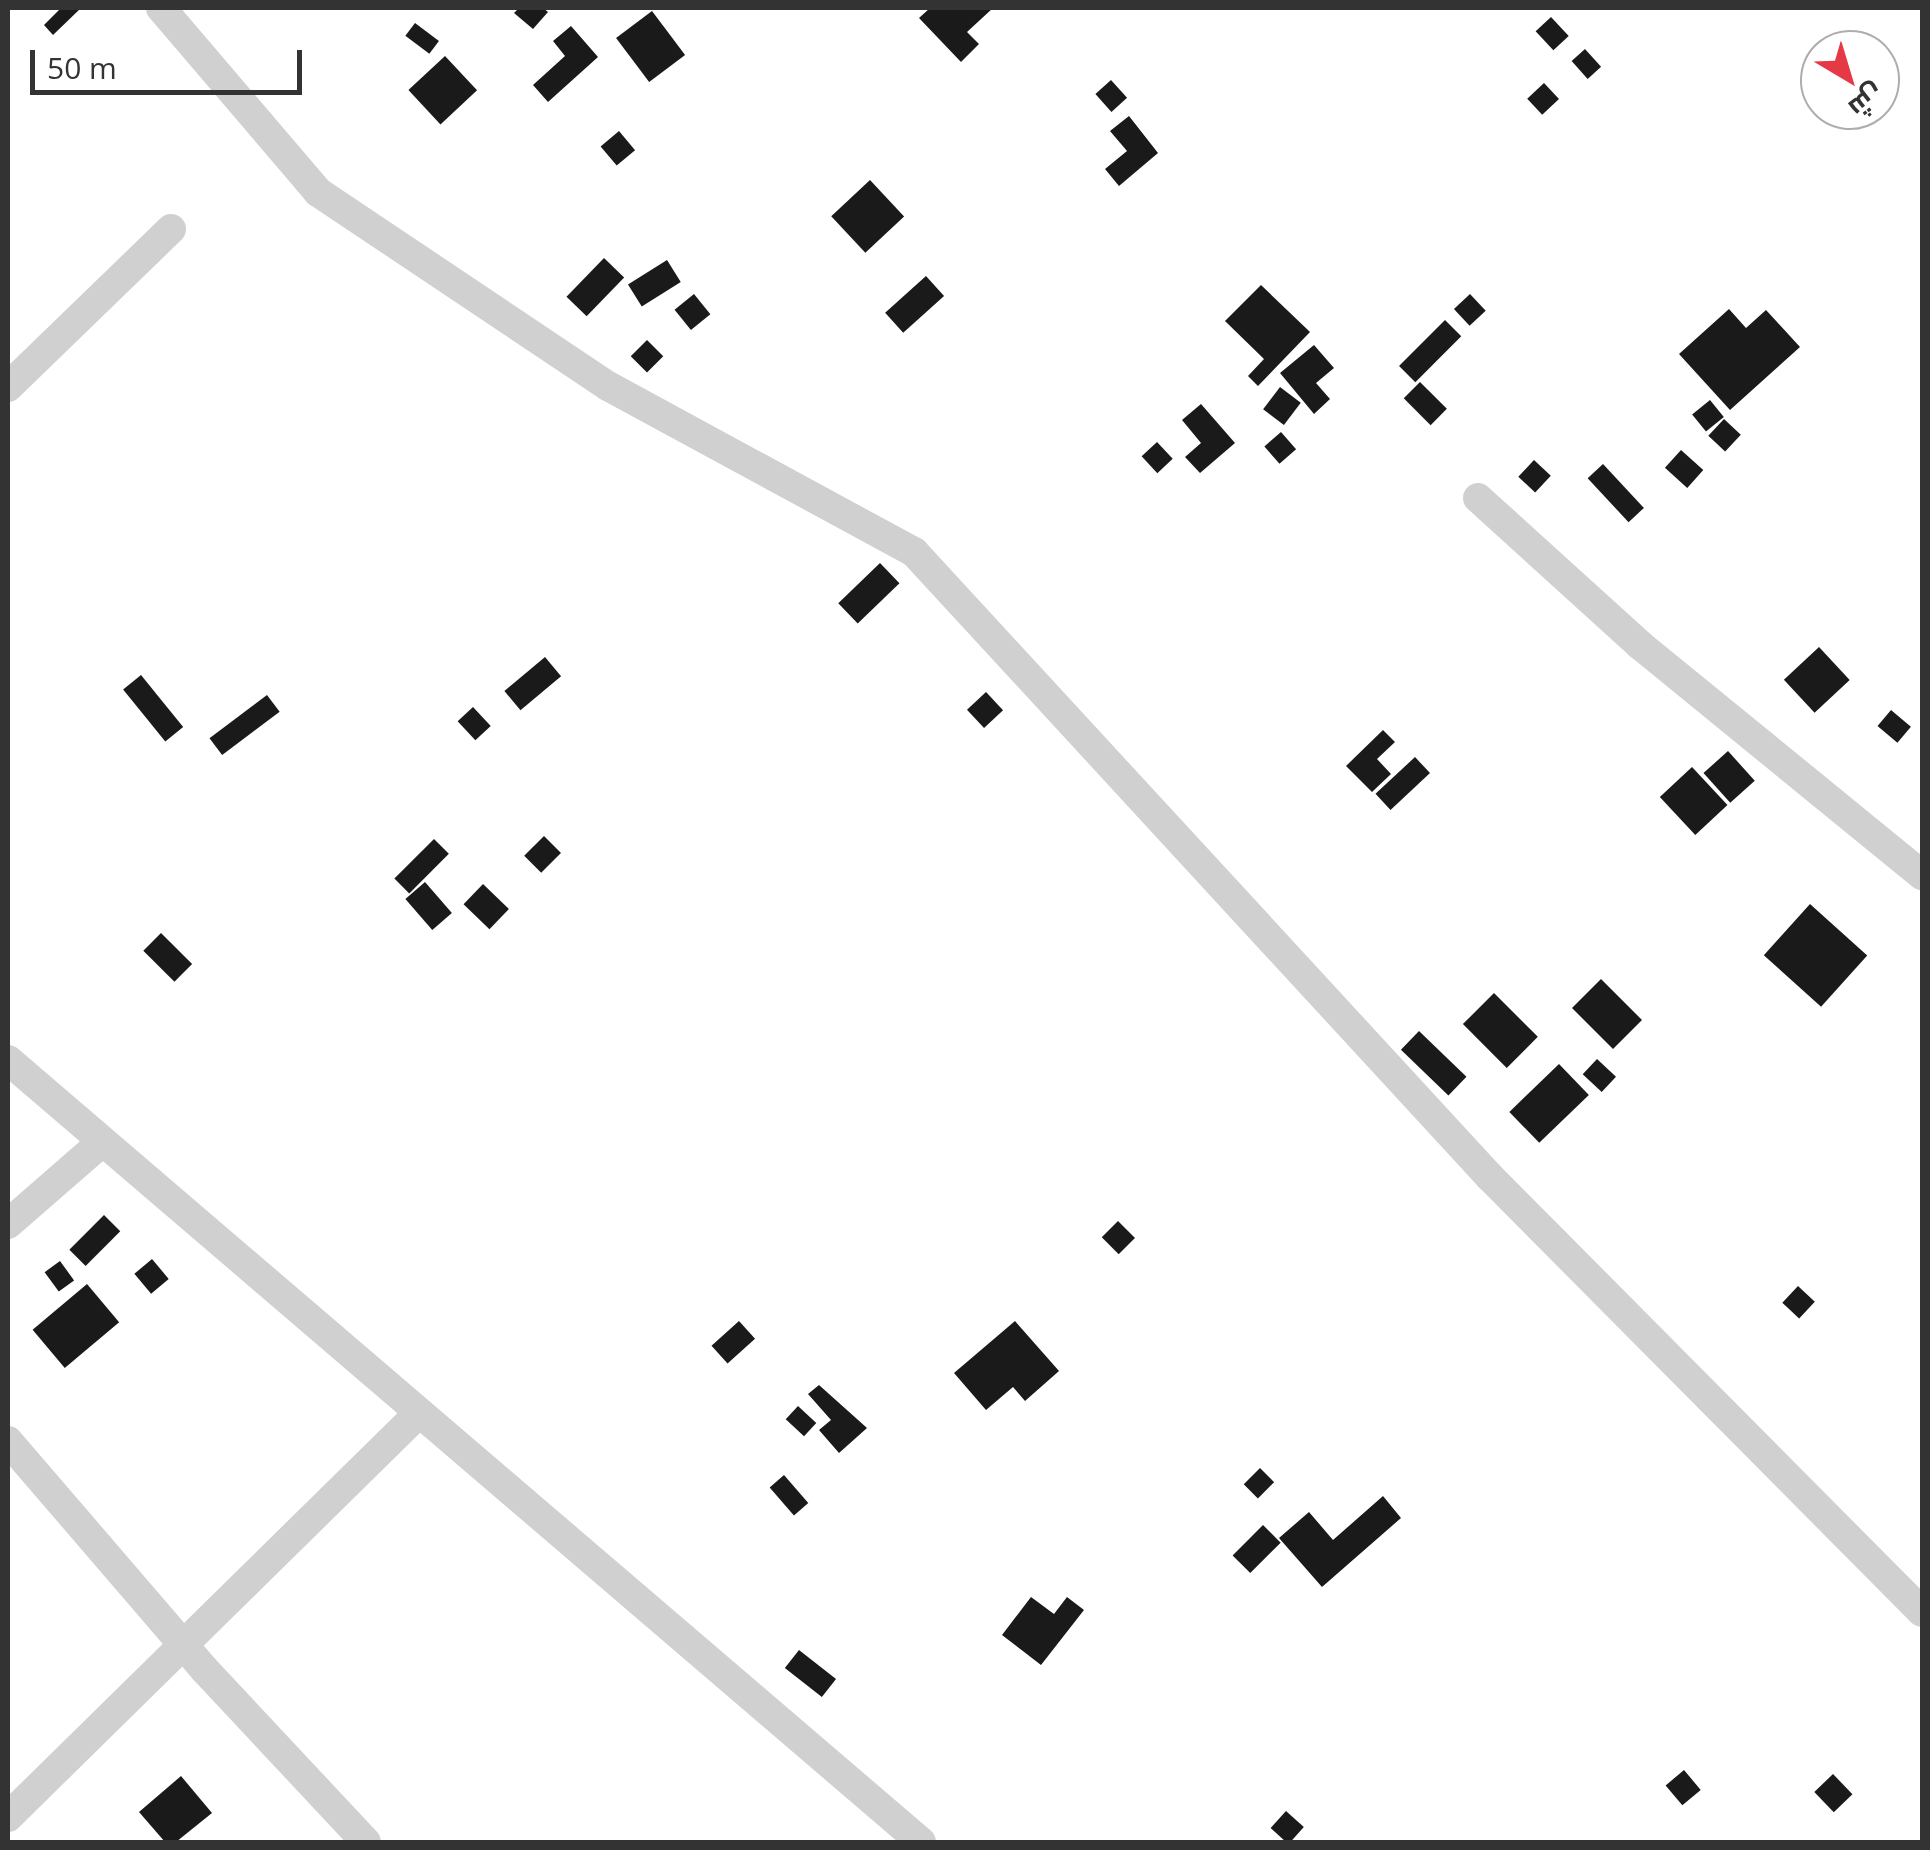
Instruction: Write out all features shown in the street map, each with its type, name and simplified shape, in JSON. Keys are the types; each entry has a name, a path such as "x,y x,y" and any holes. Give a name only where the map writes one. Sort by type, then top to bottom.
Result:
{"street":[{"path":"160,8 318,192 608,386 914,552 1489,1176 1922,1612"},
{"path":"8,387 171,229"},
{"path":"1478,498 1640,645 1922,874"},
{"path":"8,1060 921,1842"},
{"path":"8,1224 102,1142"},
{"path":"14,1797 185,1647 418,1414"},
{"path":"8,1441 185,1647 366,1842"}],"building":[{"path":"61,8 81,8 53,35 44,25"},
{"path":"519,8 543,8 548,12 533,29 514,13"},
{"path":"930,8 993,8 967,32 979,44 961,62 919,18"},
{"path":"652,11 685,55 649,82 616,38"},
{"path":"1551,17 1569,36 1553,50 1536,31"},
{"path":"415,23 439,41 429,54 405,36"},
{"path":"571,26 598,57 548,102 533,85 565,56 553,41"},
{"path":"1585,49 1601,67 1588,79 1572,61"},
{"path":"445,56 477,90 440,124 408,90"},
{"path":"1111,80 1127,98 1111,112 1095,94"},
{"path":"1544,83 1559,99 1542,115 1527,99"},
{"path":"1129,116 1158,153 1119,186 1105,169 1127,151 1110,131"},
{"path":"619,131 635,150 617,166 601,146"},
{"path":"870,180 904,217 865,253 831,216"},
{"path":"604,258 624,277 587,316 566,297"},
{"path":"667,260 681,282 642,306 628,284"},
{"path":"926,276 944,296 903,333 885,313"},
{"path":"1261,285 1310,332 1258,386 1248,376 1264,359 1225,321"},
{"path":"694,294 710,314 691,330 675,310"},
{"path":"1470,294 1486,311 1470,326 1454,309"},
{"path":"1729,309 1746,328 1766,310 1800,347 1730,410 1679,354"},
{"path":"1445,320 1461,336 1415,382 1399,366"},
{"path":"647,340 663,356 647,373 631,356"},
{"path":"1314,345 1334,368 1316,383 1330,399 1314,414 1280,373"},
{"path":"1420,382 1447,409 1431,425 1404,398"},
{"path":"1280,387 1301,403 1284,425 1263,409"},
{"path":"1710,400 1724,417 1706,432 1692,414"},
{"path":"1201,404 1235,443 1200,473 1185,457 1201,443 1182,420"},
{"path":"1724,419 1741,435 1725,452 1708,436"},
{"path":"1281,432 1296,449 1279,464 1264,446"},
{"path":"1157,442 1173,459 1157,473 1142,456"},
{"path":"1681,450 1703,470 1687,488 1665,468"},
{"path":"1534,460 1551,476 1535,493 1518,477"},
{"path":"1603,464 1644,508 1629,522 1588,478"},
{"path":"880,563 899,583 858,623 838,603"},
{"path":"1819,647 1850,680 1815,713 1784,680"},
{"path":"545,657 561,676 520,710 504,691"},
{"path":"141,675 183,727 165,742 123,689"},
{"path":"986,692 1003,710 984,728 967,710"},
{"path":"267,695 280,712 222,755 209,738"},
{"path":"473,707 491,726 475,740 458,721"},
{"path":"1891,710 1911,727 1897,743 1878,726"},
{"path":"1383,730 1395,742 1377,759 1391,774 1372,792 1346,766"},
{"path":"1728,751 1755,781 1730,803 1703,773"},
{"path":"1415,757 1430,773 1391,810 1376,794"},
{"path":"1692,767 1727,805 1695,835 1660,797"},
{"path":"544,836 561,853 541,873 524,856"},
{"path":"434,839 449,854 409,893 394,879"},
{"path":"425,882 452,913 432,930 405,899"},
{"path":"483,884 509,909 489,929 464,904"},
{"path":"1810,904 1867,956 1821,1007 1764,955"},
{"path":"161,933 192,964 174,982 143,951"},
{"path":"1601,979 1642,1020 1613,1049 1572,1008"},
{"path":"1494,993 1538,1037 1507,1068 1463,1024"},
{"path":"1419,1031 1466,1077 1448,1096 1401,1050"},
{"path":"1597,1059 1616,1077 1602,1092 1583,1074"},
{"path":"1559,1064 1589,1095 1539,1143 1509,1112"},
{"path":"104,1215 120,1231 86,1266 69,1250"},
{"path":"1118,1221 1135,1238 1119,1254 1102,1237"},
{"path":"152,1259 169,1279 151,1294 134,1274"},
{"path":"60,1261 74,1280 59,1292 45,1272"},
{"path":"87,1284 119,1322 65,1368 33,1330"},
{"path":"1798,1286 1815,1302 1799,1319 1782,1303"},
{"path":"739,1321 755,1339 728,1364 712,1346"},
{"path":"1015,1321 1059,1371 1025,1401 1013,1387 986,1410 954,1373"},
{"path":"819,1385 867,1428 839,1453 819,1430 831,1420 808,1394"},
{"path":"798,1406 816,1423 804,1436 786,1419"},
{"path":"1260,1468 1274,1482 1258,1498 1244,1484"},
{"path":"784,1475 808,1503 794,1515 770,1487"},
{"path":"1383,1496 1401,1518 1322,1587 1279,1538 1309,1512 1333,1540"},
{"path":"1263,1525 1281,1543 1250,1573 1233,1555"},
{"path":"1031,1597 1054,1614 1067,1597 1084,1610 1041,1665 1002,1635"},
{"path":"799,1650 836,1679 822,1697 785,1668"},
{"path":"1684,1770 1701,1790 1682,1805 1666,1785"},
{"path":"1833,1774 1852,1794 1834,1812 1814,1792"},
{"path":"181,1776 212,1813 176,1842 165,1842 139,1812"},
{"path":"1286,1811 1304,1827 1290,1842 1271,1828"}]}
